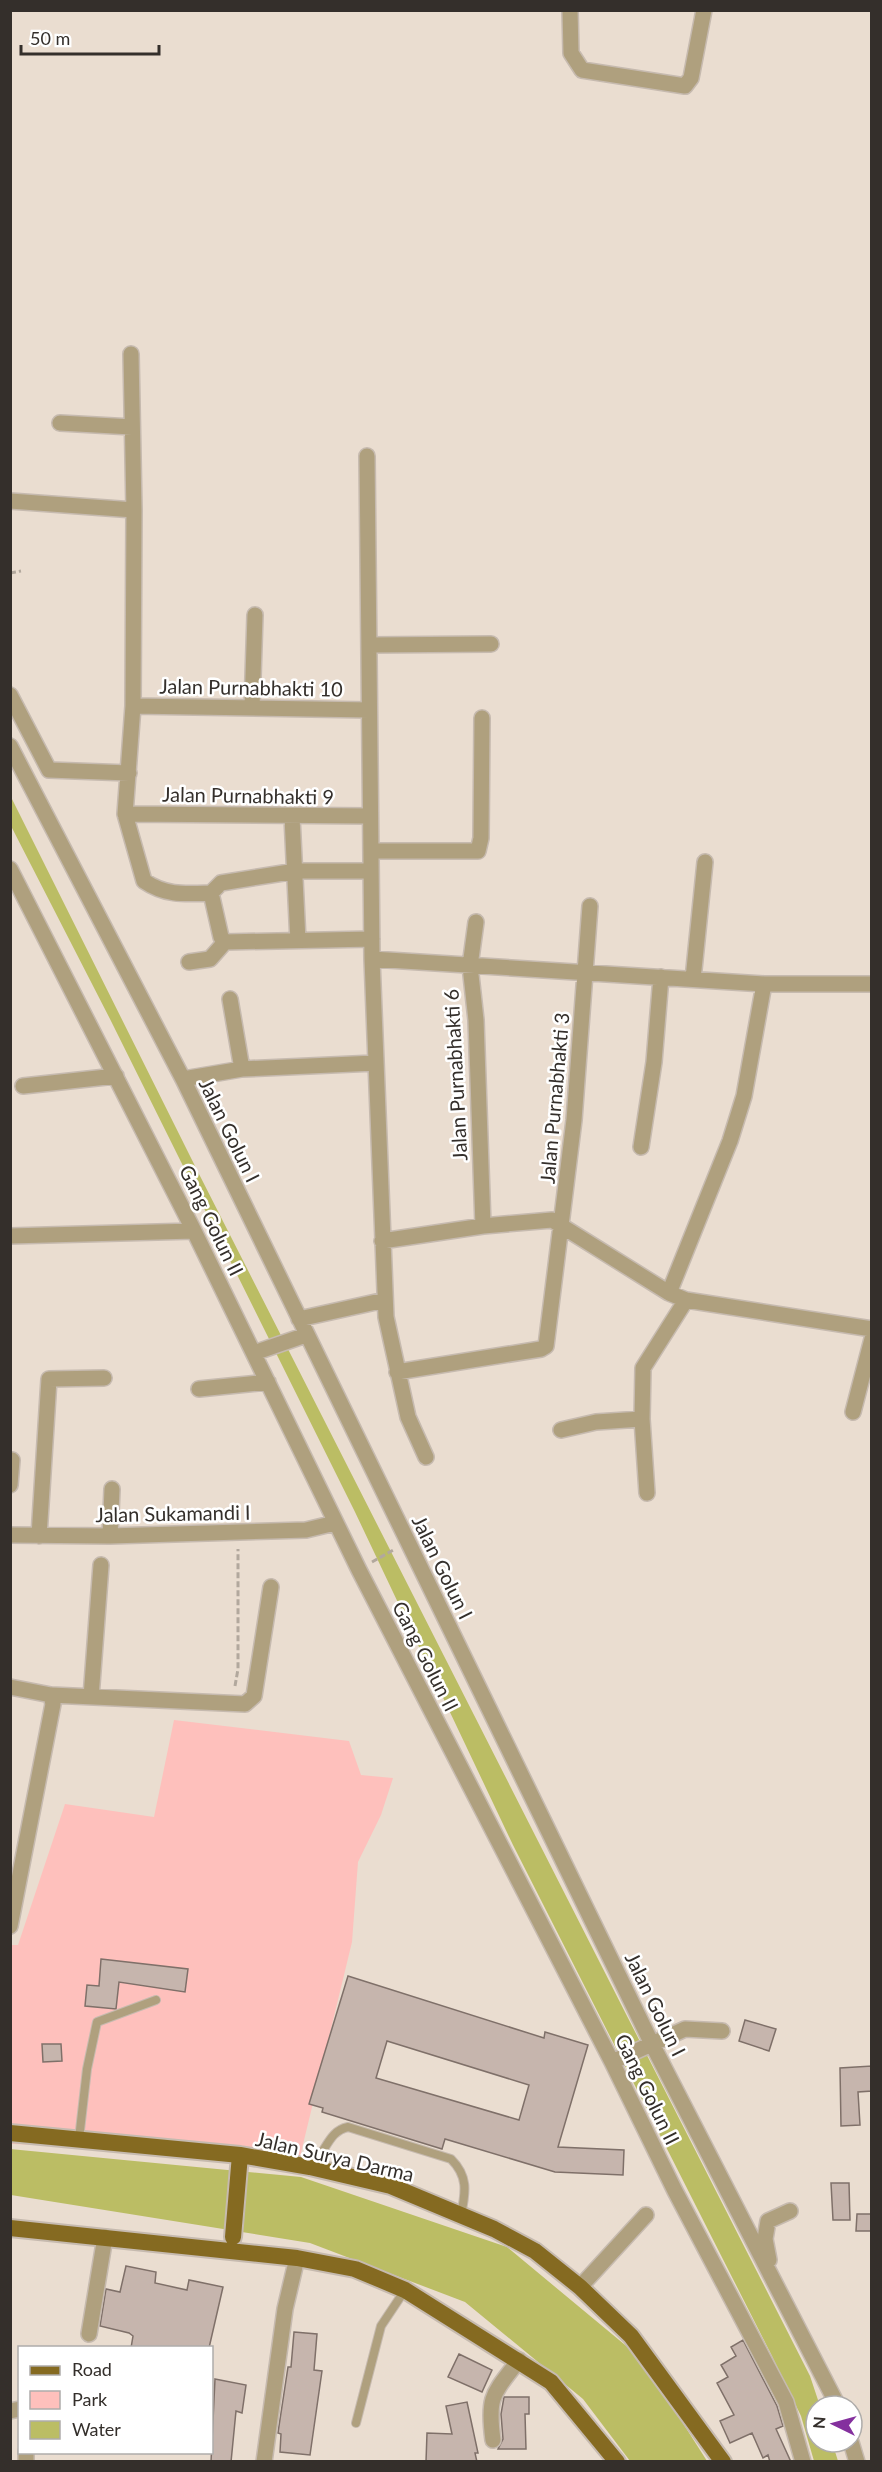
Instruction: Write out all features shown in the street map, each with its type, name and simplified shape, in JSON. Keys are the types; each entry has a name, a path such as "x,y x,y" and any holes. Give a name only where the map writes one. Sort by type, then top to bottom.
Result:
{"main road":[{"name":"Jalan Surya Darma","path":"10,2133 240,2161 310,2167 391,2186 461,2215 535,2251 580,2287 631,2336 723,2462"},
{"path":"233,2234 240,2161"},
{"path":"10,2228 297,2258 355,2269 405,2290 551,2382 617,2462"},
{"path":"186,2247 220,2242 233,2234"},
{"path":"233,2234 247,2246 270,2255"}],"street":[{"path":"570,10 571,53 582,70 685,86 692,78 704,10"},
{"path":"131,354 134,510 133,706 125,814 144,881 158,891 173,894 211,893 221,883 296,871 371,871"},
{"path":"60,423 132,427"},
{"path":"367,456 372,959 385,1299 397,1372 408,1417 426,1457"},
{"path":"10,501 134,510"},
{"path":"252,708 255,615"},
{"path":"369,645 491,644"},
{"path":"10,695 49,770 129,773"},
{"name":"Jalan Purnabhakti 10","path":"133,706 369,710"},
{"path":"370,851 478,851 481,838 482,718"},
{"name":"Jalan Golun I","path":"10,746 183,1079 649,2044 832,2394"},
{"name":"Jalan Purnabhakti 9","path":"125,814 370,816"},
{"path":"292,817 298,941"},
{"path":"693,979 705,862"},
{"name":"Gang Golun II","path":"10,869 16,891 116,1076 258,1351 268,1382 335,1523 614,2061 675,2192 786,2402 803,2462"},
{"path":"211,893 221,937 225,942"},
{"name":"Jalan Purnabhakti 3","path":"397,1372 541,1349 546,1346 574,1120 590,906"},
{"name":"Jalan Purnabhakti 6","path":"476,922 470,966 476,1020 483,1226"},
{"path":"189,962 210,959 225,942 372,939"},
{"path":"372,959 586,975 764,984 872,984"},
{"path":"641,1147 654,1062 661,977"},
{"path":"669,1293 730,1141 741,1107 758,1030 764,984"},
{"path":"230,999 242,1069"},
{"path":"183,1079 242,1069 375,1063"},
{"path":"23,1086 116,1076"},
{"path":"382,1241 483,1226 552,1220 669,1293 686,1300 872,1329"},
{"path":"10,1236 195,1231"},
{"path":"299,1319 385,1299"},
{"path":"647,1493 642,1419 643,1368 686,1300"},
{"path":"258,1351 306,1335"},
{"path":"853,1412 872,1340"},
{"path":"39,1536 49,1380 104,1378"},
{"path":"199,1389 268,1382"},
{"path":"561,1430 596,1422 642,1419"},
{"path":"10,1485 12,1460"},
{"path":"110,1536 112,1489"},
{"name":"Jalan Sukamandi I","path":"10,1535 110,1536 306,1530 335,1523"},
{"path":"91,1697 101,1564"},
{"path":"10,1687 51,1695 230,1706 245,1704 254,1696 271,1587"},
{"path":"10,1926 53,1704 51,1695"},
{"path":"614,2061 685,2029 722,2031"},
{"path":"766,2264 770,2255 765,2239 768,2221 790,2211"},
{"path":"580,2287 646,2215"},
{"path":"89,2334 105,2237"},
{"path":"264,2462 285,2309 297,2258"},
{"path":"493,2440 489,2411 493,2395 519,2360"}],"lane":[{"path":"79,2140 87,2069 97,2022 156,2000"},
{"path":"310,2167 321,2157 332,2135 338,2129 348,2127 451,2158 463,2171 465,2197 461,2215"},
{"path":"356,2423 381,2326 405,2290"}],"path":[{"path":"10,573 21,571"},
{"path":"230,1706 238,1669 239,1532"},
{"path":"367,1565 397,1547"}],"green space":[{"path":"174,1720 349,1741 361,1775 393,1778 381,1815 358,1862 352,1942 298,2165 77,2146 11,2144 11,1945 18,1945 65,1804 154,1817"}],"water":[{"path":"10,795 199,1174 810,2376 816,2394 804,2394 804,2426 771,2354 513,1845 355,1512 110,1019 11,826"},
{"path":"10,2149 301,2177 507,2247 642,2359 707,2461 630,2461 583,2399 465,2302 310,2243 11,2195"},
{"path":"812,2454 836,2454 838,2461 814,2461"}],"building":[{"path":"101,1959 188,1969 185,1992 119,1982 116,2009 85,2006 87,1985 99,1986"},
{"path":"348,1976 544,2038 545,2032 588,2045 558,2147 624,2150 623,2175 555,2172 445,2139 442,2149 322,2112 323,2108 309,2104","holes":["387,2041 529,2085 519,2120 376,2078"]},
{"path":"745,2020 776,2029 769,2051 739,2041"},
{"path":"42,2044 61,2044 62,2061 43,2062"},
{"path":"872,2066 872,2091 858,2092 860,2125 841,2126 840,2068"},
{"path":"831,2183 849,2183 850,2220 833,2220"},
{"path":"857,2214 872,2214 872,2231 856,2231"},
{"path":"126,2266 156,2272 155,2283 187,2290 189,2280 223,2287 209,2346 131,2346 133,2336 129,2333 100,2326 106,2289 120,2292"},
{"path":"294,2332 317,2334 314,2370 322,2371 310,2455 280,2452 281,2434 278,2433 288,2367 291,2367"},
{"path":"743,2340 777,2406 783,2426 776,2429 791,2462 770,2462 768,2455 763,2458 752,2433 730,2443 720,2421 734,2415 717,2383 728,2377 721,2365 736,2356 731,2347"},
{"path":"459,2354 492,2370 482,2392 448,2377"},
{"path":"215,2379 246,2385 242,2413 236,2411 231,2462 211,2462"},
{"path":"504,2397 529,2397 529,2414 525,2414 526,2449 498,2449 503,2439 501,2414"},
{"path":"467,2402 478,2453 475,2453 477,2462 426,2462 427,2433 452,2434 446,2406"}]}
